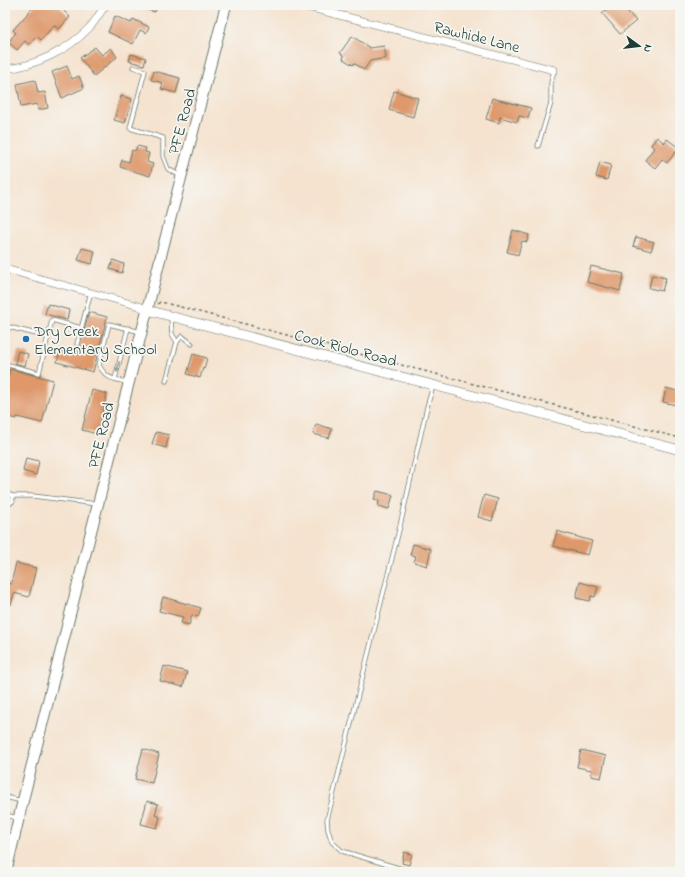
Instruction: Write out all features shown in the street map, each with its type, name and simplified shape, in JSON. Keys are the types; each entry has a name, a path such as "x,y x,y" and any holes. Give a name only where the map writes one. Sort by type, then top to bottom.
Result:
{"main road":[{"name":"PFE Road","path":"6,872 98,504 226,5"}],"street":[{"path":"5,69 35,62 58,52 76,40 90,27 106,5"},
{"name":"Rawhide Lane","path":"300,5 318,7 554,70"},
{"name":"Cook Riolo Road","path":"5,271 91,292 148,310 680,450"}],"lane":[{"path":"133,67 145,71 130,128 163,138 163,156 168,169 182,176"},
{"path":"538,146 551,103 551,83 554,70"},
{"path":"77,344 91,292"},
{"path":"171,316 172,334 177,342"},
{"path":"5,364 39,373 52,320 81,328"},
{"path":"129,383 112,378 103,373 99,365 109,324 142,332"},
{"path":"5,326 48,338"},
{"path":"115,379 128,328"},
{"path":"166,381 177,342 182,336 192,344"},
{"path":"412,872 342,851 332,842 328,830 327,820 400,526 433,385"},
{"path":"5,492 12,496 33,496 98,504"},
{"path":"5,505 8,505 13,501 12,496"},
{"path":"5,797 23,801"},
{"path":"5,815 19,819"}],"path":[{"path":"148,310 160,302 166,303 680,438"}],"building":[{"path":"35,5 58,5 70,17 59,29 54,25 41,40 37,36 29,45 25,41 17,50 8,42 16,33 13,30"},
{"path":"137,5 157,5 155,12 137,7"},
{"path":"612,5 622,5 636,21 620,34 602,13"},
{"path":"115,16 131,23 133,19 149,27 146,33 140,30 133,44 108,32"},
{"path":"352,36 370,48 384,46 386,58 370,61 364,70 354,63 353,65 343,59 344,56 340,53"},
{"path":"95,47 102,55 111,48 117,57 94,76 80,58"},
{"path":"131,54 146,58 144,65 129,61"},
{"path":"67,66 72,79 79,76 84,88 62,98 52,72"},
{"path":"154,71 180,78 176,93 161,89 163,83 151,80"},
{"path":"35,80 38,93 45,92 48,108 38,110 37,104 21,107 17,84"},
{"path":"394,91 418,98 413,117 389,110"},
{"path":"121,96 132,99 125,123 114,120"},
{"path":"492,98 531,108 528,118 519,116 517,122 500,117 499,123 486,119"},
{"path":"657,137 664,143 667,139 679,148 667,163 662,159 655,168 645,160 654,148 651,145"},
{"path":"137,146 146,148 145,152 149,153 147,162 153,164 150,176 120,167 122,160 129,162 132,150 135,151"},
{"path":"600,162 611,165 607,180 596,177"},
{"path":"513,230 529,235 527,242 522,241 518,255 507,252"},
{"path":"636,237 654,242 651,251 633,246"},
{"path":"82,248 95,251 92,264 78,260"},
{"path":"113,260 124,264 122,273 110,269"},
{"path":"591,266 624,274 620,291 587,282"},
{"path":"652,275 666,278 662,291 649,288"},
{"path":"48,304 69,310 67,320 45,314"},
{"path":"89,312 107,317 93,372 57,362 60,351 75,355 77,347 80,345"},
{"path":"18,351 28,354 25,366 15,363"},
{"path":"193,354 207,358 200,378 187,374"},
{"path":"10,369 53,380 42,423 17,417 16,419 5,416 5,389"},
{"path":"666,388 680,392 680,406 663,402"},
{"path":"92,390 107,394 97,434 82,430"},
{"path":"316,424 332,429 329,438 313,434"},
{"path":"156,432 169,435 166,448 152,444"},
{"path":"26,458 39,461 36,475 23,471"},
{"path":"377,491 393,495 389,509 378,506 379,501 374,499"},
{"path":"484,495 498,499 492,521 478,517"},
{"path":"557,531 592,541 588,555 553,546"},
{"path":"413,544 431,549 427,566 414,562 416,556 410,555"},
{"path":"16,563 36,568 29,597 14,593 11,605 5,604 5,582 11,584"},
{"path":"580,582 598,587 595,597 591,596 590,601 576,598"},
{"path":"163,597 201,608 198,617 192,615 189,625 181,623 183,617 159,611"},
{"path":"164,666 187,672 183,687 160,681"},
{"path":"143,749 159,754 152,783 135,779"},
{"path":"581,750 606,756 601,778 591,776 592,770 577,767"},
{"path":"147,801 158,804 155,815 160,817 157,828 141,824"},
{"path":"404,852 412,854 409,865 402,863"}],"place":[{"name":"Dry Creek Elementary School","path":"26,339"}]}
